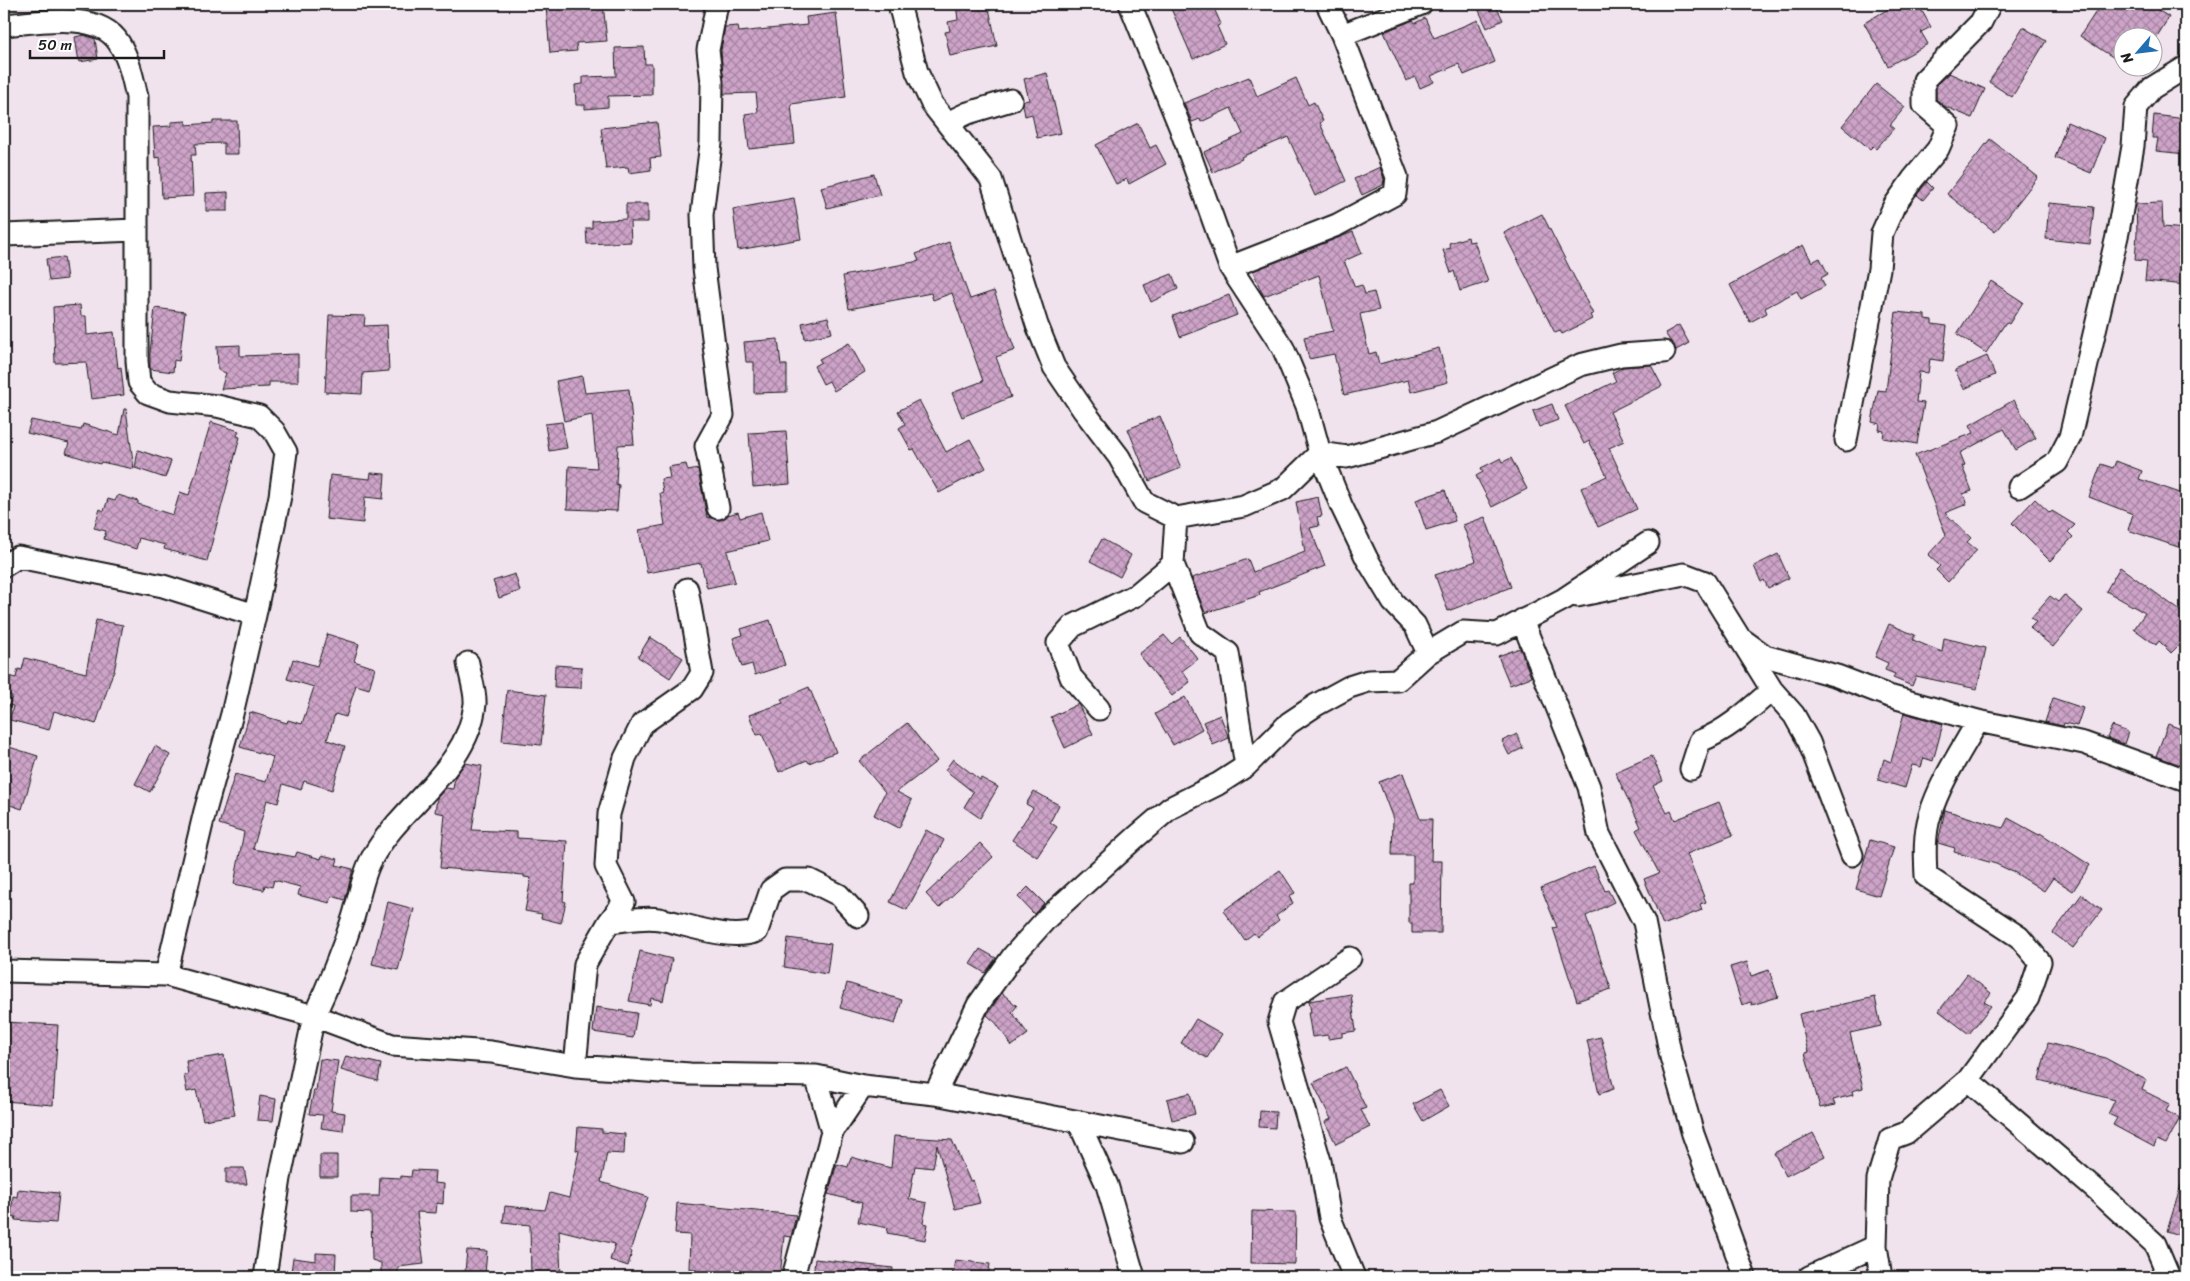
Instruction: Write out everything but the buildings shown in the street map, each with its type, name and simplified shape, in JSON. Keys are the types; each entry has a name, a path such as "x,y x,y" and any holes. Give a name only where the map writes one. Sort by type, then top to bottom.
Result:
{"street":[{"path":"717,4 708,50 712,82 711,143 702,214 704,268 723,415 706,446 718,508"},
{"path":"899,4 917,72 932,104 991,179 1037,325 1054,367 1084,412 1120,457 1144,502 1176,518 1244,506 1284,489 1320,453"},
{"path":"1130,4 1180,128 1230,268 1283,348 1307,406 1320,453 1341,505 1367,559 1393,602 1415,625 1428,653"},
{"path":"1230,268 1337,225 1395,194 1397,177 1342,35 1327,4"},
{"path":"1342,35 1421,4"},
{"path":"1846,440 1879,269 1882,233 1894,206 1938,149 1948,126 1924,105 1924,80 1981,22 1990,4"},
{"path":"4,25 76,21 105,27 119,42 130,66 138,97 137,361 139,382 148,393 170,401 217,406 259,416 274,431 286,452 280,496 255,615 166,975"},
{"path":"2019,487 2057,462 2070,438 2118,232 2134,146 2136,107 2152,88 2186,67"},
{"path":"947,123 968,113 1011,100"},
{"path":"4,235 137,230"},
{"path":"1320,453 1347,457 1437,432 1580,365 1621,355 1664,352"},
{"path":"1176,518 1173,564 1200,633 1228,653 1246,766"},
{"path":"935,1094 978,1005 1012,956 1048,917 1170,808 1218,784 1246,766 1289,723 1316,705 1349,688 1368,681 1398,680 1428,653 1463,632 1497,634 1564,599 1648,543"},
{"path":"4,566 18,557 46,562 163,586 255,615"},
{"path":"1099,709 1071,677 1058,643 1073,626 1136,595 1173,564"},
{"path":"1564,599 1684,574 1705,582 1772,690 1794,715 1808,742 1852,854"},
{"path":"575,1066 585,964 624,902 606,866 609,814 625,758 642,724 692,689 702,673 687,589"},
{"path":"1522,620 1589,787 1599,834 1644,922 1671,1057 1693,1134 1745,1277"},
{"path":"1740,638 1766,656 1837,676 1889,696 1978,721 2084,744 2186,780"},
{"path":"265,1277 280,1178 314,1016 334,970 371,861 391,830 430,788 453,759 469,732 475,703 468,663"},
{"path":"1691,769 1700,741 1714,735 1738,720 1772,690"},
{"path":"1881,1277 1876,1246 1878,1180 1890,1139 1906,1133 1968,1080 2028,998 2040,962 2019,937 1926,876 1925,850 1930,815 1947,778 1978,721"},
{"path":"610,922 657,918 702,931 749,934 757,932 771,890 785,880 810,880 839,895 858,916"},
{"path":"1350,958 1285,1002 1279,1022 1320,1161 1330,1218 1354,1277"},
{"path":"4,971 166,975 314,1016 392,1045 491,1052 575,1066 690,1074 816,1076 863,1086 935,1094 1079,1124 1183,1142"},
{"path":"816,1076 832,1132"},
{"path":"1968,1080 2095,1189 2155,1244 2169,1277"},
{"path":"793,1277 832,1132 863,1086"},
{"path":"1079,1124 1107,1185 1134,1277"},
{"path":"1809,1277 1876,1246"}]}
